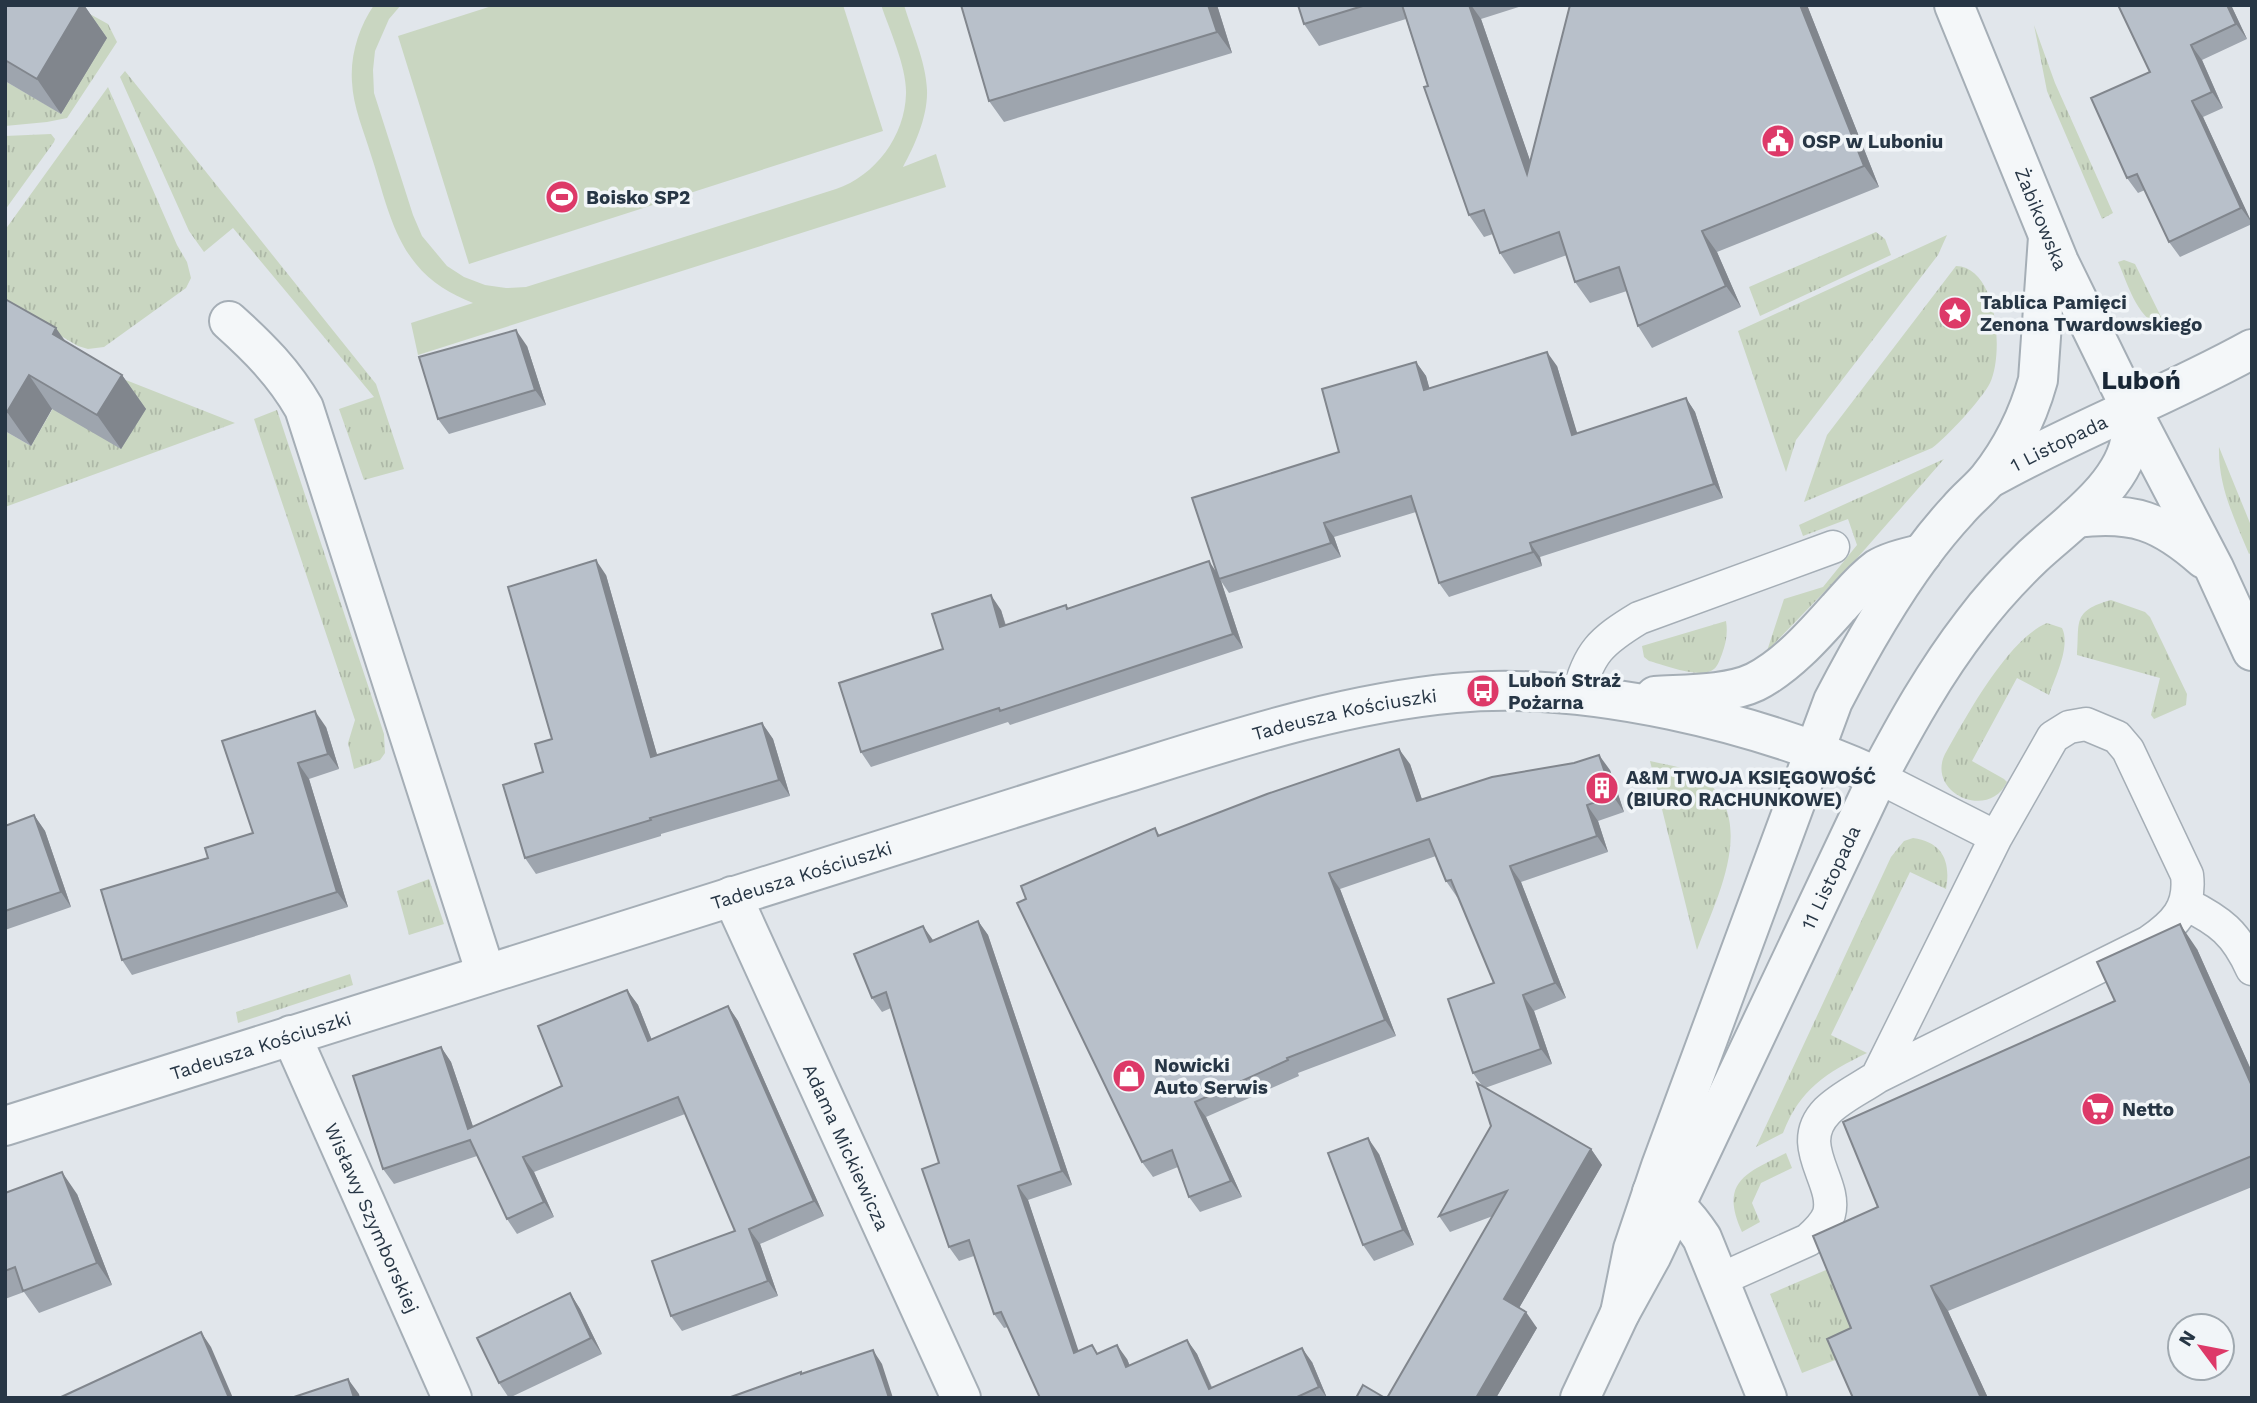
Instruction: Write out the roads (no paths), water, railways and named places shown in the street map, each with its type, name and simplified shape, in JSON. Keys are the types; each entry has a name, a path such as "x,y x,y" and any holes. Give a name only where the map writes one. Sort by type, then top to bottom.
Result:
{"street":[{"name":"Żabikowska","path":"1954,5 2048,237 2131,409 2214,568 2252,651"},
{"path":"1987,480 2008,451 2023,422 2038,380 2048,237"},
{"path":"229,321 274,363 304,408 486,974"},
{"name":"1 Listopada","path":"1987,480 2039,451 2131,409 2252,348"},
{"name":"11 Listopada","path":"1664,1198 1878,777 1933,678 1973,623 2030,559 2076,518 2112,479 2125,458 2132,437 2131,409"},
{"name":"11 Listopada","path":"1580,1398 1620,1313 1642,1274 1664,1198 1813,750 1833,701 1893,595 1922,554 1987,480"},
{"path":"2076,518 2107,514 2138,518 2163,528 2214,568"},
{"name":"Tadeusza Kościuszki","path":"1594,698 1712,691 1752,683 1772,672 1791,656 1861,582 1878,568 1899,559 1922,554"},
{"name":"Tadeusza Kościuszki","path":"5,1126 1243,737 1382,703 1456,693 1524,692 1594,698 1724,723 1813,750 1878,777"},
{"name":"Adama Mickiewicza","path":"732,896 961,1398"},
{"name":"Wisławy Szymborskiej","path":"291,1035 452,1398"},
{"path":"1664,1198 1690,1220 1702,1238 1767,1398"}],"lane":[{"path":"1594,698 1584,672 1591,658 1618,630 1639,618 1833,547"},
{"path":"1719,1280 1808,1240 1820,1229 1829,1214 1829,1197 1815,1152 1814,1138 1826,1112 1839,1101 1877,1077 2149,942 2165,931 2186,904 2189,890 2187,875 2135,762 2117,737 2086,724 2069,727 2053,737 1996,837 1877,1077"},
{"path":"1878,777 1996,837"},
{"path":"2186,904 2213,917 2228,929 2245,953 2252,969"}],"place":[{"name":"OSP w Luboniu","path":"1778,141"},
{"name":"Boisko SP2","path":"562,197"},
{"name":"Tablica Pamięci Zenona Twardowskiego","path":"1955,313"},
{"name":"Luboń Straż Pożarna","path":"1483,691"},
{"name":"A&M TWOJA KSIĘGOWOŚĆ (BIURO RACHUNKOWE)","path":"1602,788"},
{"name":"Nowicki Auto Serwis","path":"1129,1076"},
{"name":"Netto","path":"2098,1109"}],"district":[{"name":"Luboń","path":"2141,380"}]}
